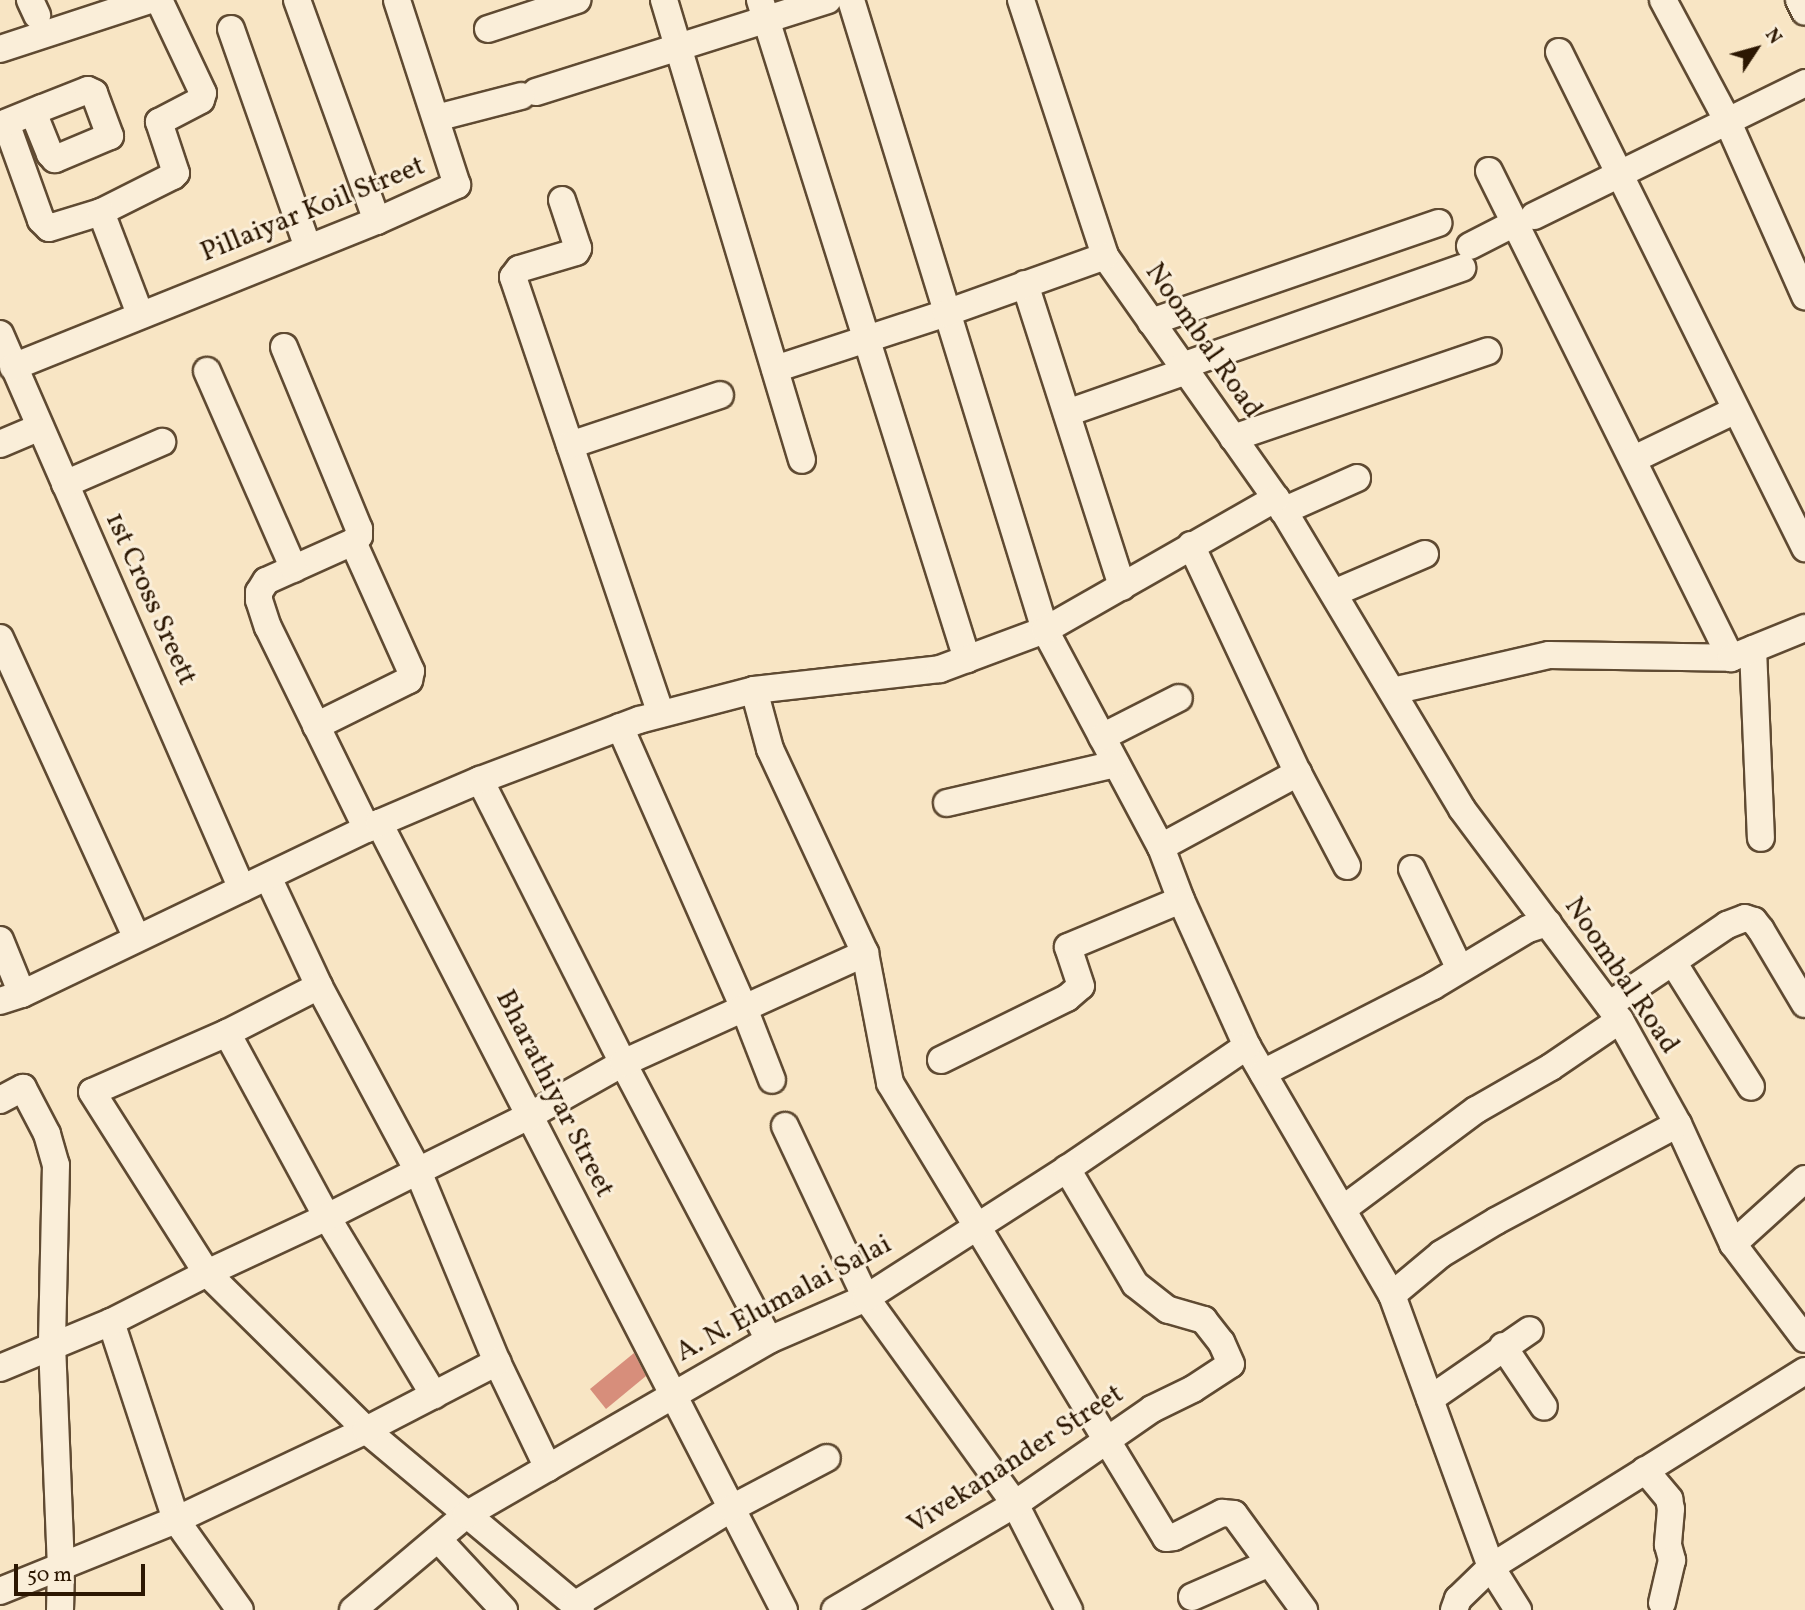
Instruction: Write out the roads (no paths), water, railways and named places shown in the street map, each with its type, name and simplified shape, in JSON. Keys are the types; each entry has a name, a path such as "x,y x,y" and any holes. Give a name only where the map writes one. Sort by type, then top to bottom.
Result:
{"street":[{"path":"0,49 150,0"},
{"path":"33,112 3,124 41,220 49,228 101,212 176,173 159,122 201,100 203,93 159,0"},
{"path":"297,0 377,221"},
{"name":"Pillaiyar Koil Street","path":"13,367 377,221 457,185 397,0"},
{"path":"488,29 577,0"},
{"path":"664,0 802,460"},
{"path":"436,118 528,94 679,48 763,10 828,0"},
{"path":"851,0 1045,630 1161,847 1181,900 1247,1046 1392,1295 1491,1567 1517,1610"},
{"name":"Noombal Road","path":"1021,0 1105,256 1279,505 1462,809 1615,1012 1678,1124 1733,1244 1805,1339"},
{"path":"1663,0 1727,120 1805,296"},
{"path":"1799,0 1805,12"},
{"path":"763,10 967,659"},
{"path":"231,29 308,248"},
{"path":"1559,52 1805,548"},
{"path":"1067,413 1466,257 1525,219 1805,83"},
{"path":"1489,171 1525,219 1634,459 1742,653 1761,838"},
{"path":"562,200 578,248 576,252 519,269 513,277 661,715"},
{"path":"101,212 140,314"},
{"path":"1151,322 1438,223"},
{"path":"775,369 946,313 1105,256"},
{"path":"1025,284 1122,587"},
{"name":"1st Cross Sreett","path":"0,334 242,889"},
{"path":"284,347 359,529 359,536 353,542 411,671 409,680 316,726"},
{"path":"1233,438 1488,351"},
{"path":"207,371 294,569"},
{"path":"570,445 720,395"},
{"path":"1634,459 1736,410"},
{"path":"0,444 40,427"},
{"path":"65,484 162,442"},
{"path":"0,940 11,997 373,826 480,780 620,727 754,690 940,669 1045,630 1191,545 1279,505 1357,478"},
{"name":"Bharathiyar Street","path":"353,542 266,581 259,592 259,600 268,627 316,726 529,1116 784,1610"},
{"path":"1191,545 1298,773 1347,866"},
{"path":"1334,593 1425,554"},
{"path":"1393,691 1549,655 1742,653 1805,628"},
{"path":"0,638 136,937"},
{"path":"754,690 770,749 865,953 890,1083 1166,1538 1228,1513 1239,1519 1268,1564 1292,1589 1304,1610"},
{"path":"1102,737 1178,698"},
{"path":"620,727 744,1008 772,1080"},
{"path":"947,803 1116,764"},
{"path":"1161,847 1298,773"},
{"path":"480,780 623,1063 769,1340"},
{"path":"1412,869 1460,970"},
{"path":"268,877 320,986 418,1171 497,1362 548,1468"},
{"path":"941,1060 1067,998 1081,986 1068,947 1181,900"},
{"path":"1343,1209 1476,1110 1551,1067 1673,962 1727,925 1745,918 1754,921 1798,974 1805,1004"},
{"path":"1263,1073 1460,970 1528,929 1548,923"},
{"path":"0,1368 52,1344 111,1322 529,1116 623,1063 865,953"},
{"path":"1673,962 1751,1087"},
{"path":"320,986 227,1033 92,1092 207,1273 366,1430 578,1607 732,1508 827,1458"},
{"path":"227,1033 327,1217 434,1395"},
{"name":"A. N. Elumalai Salai","path":"353,1610 466,1515 769,1340 866,1298 1067,1169 1247,1046"},
{"path":"0,1100 23,1088 47,1134 56,1165 52,1344 61,1567 60,1610"},
{"path":"1392,1295 1441,1254 1496,1221 1678,1124"},
{"path":"785,1126 866,1298 1015,1504 1069,1610"},
{"name":"Vivekanander Street","path":"852,1606 1015,1504 1152,1409 1193,1389 1231,1364 1221,1342 1204,1320 1168,1310 1135,1284 1067,1169"},
{"path":"1733,1244 1805,1179"},
{"path":"111,1322 176,1520 240,1610"},
{"path":"1430,1399 1503,1346 1530,1330"},
{"path":"1503,1346 1544,1407"},
{"path":"0,1591 176,1520 366,1430 497,1362"},
{"path":"1454,1610 1458,1599 1491,1567 1805,1371"},
{"path":"1645,1470 1669,1499 1671,1509 1668,1545 1672,1560 1662,1603"},
{"path":"438,1539 504,1610"},
{"path":"1192,1597 1220,1598 1268,1564"}]}
